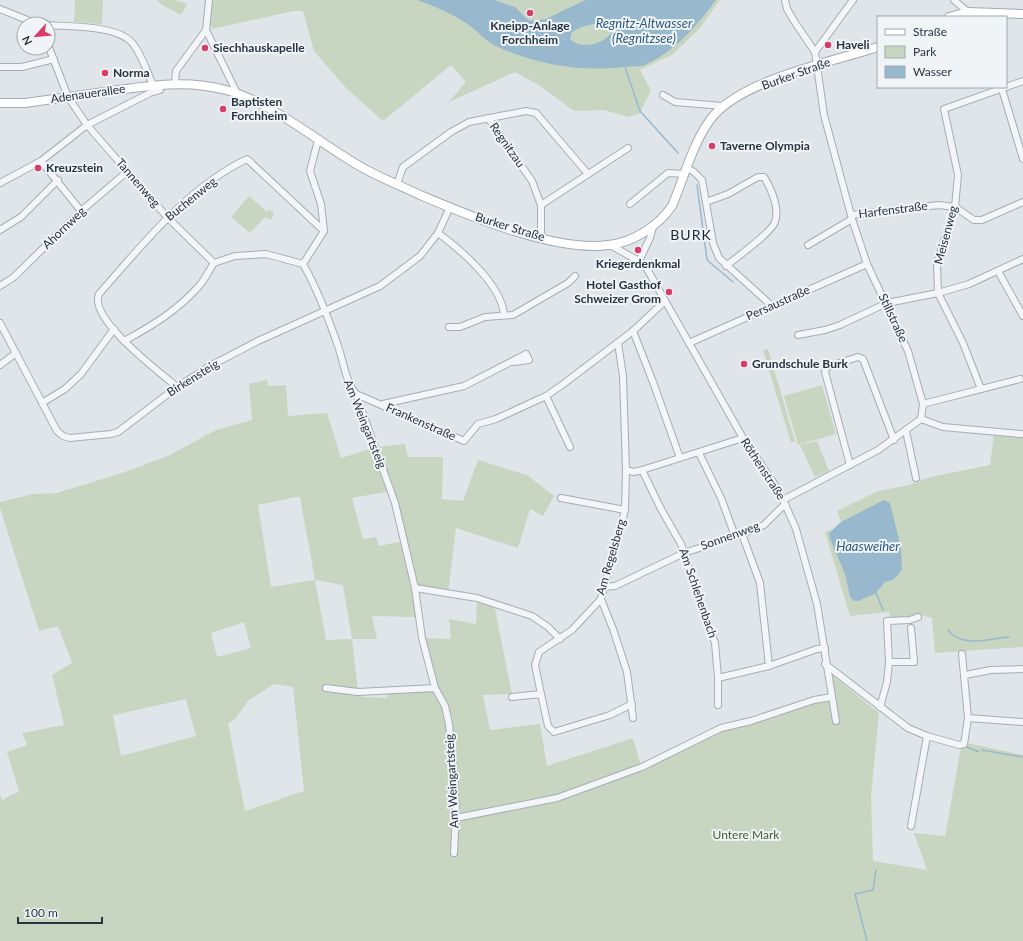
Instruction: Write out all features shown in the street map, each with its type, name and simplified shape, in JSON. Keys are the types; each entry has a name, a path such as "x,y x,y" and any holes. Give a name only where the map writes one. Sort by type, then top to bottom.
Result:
{"main road":[{"path":"953,16 968,12 1023,16"},
{"name":"Burker Straße","path":"237,94 262,105 362,168 450,208 496,225 568,244 610,245 624,241 653,227 672,206 701,134 710,120 723,106 738,96 815,65 848,57 877,47"},
{"name":"Adenauerallee","path":"0,103 25,102 156,88 175,83 205,86 237,94"}],"street":[{"path":"785,0 787,9 815,52 853,0"},
{"path":"954,0 968,12"},
{"path":"175,83 176,71 206,30 209,3"},
{"path":"0,9 17,16"},
{"path":"0,183 42,161 87,125 150,93 156,88 136,48 124,35 99,30 56,27"},
{"path":"206,30 237,94"},
{"name":"Stillstraße","path":"815,52 815,65 824,115 852,217 867,264 887,303 908,351 923,404 921,419"},
{"name":"Tannenweg","path":"53,56 68,97 87,125 167,217 214,263"},
{"path":"0,67 22,67 54,59"},
{"name":"Meisenweg","path":"1007,87 1023,81"},
{"path":"1002,89 1023,159"},
{"name":"Meisenweg","path":"981,389 963,343 938,294 937,263 955,207 958,174 944,109 1002,89"},
{"path":"663,95 675,102 723,106"},
{"path":"488,118 526,112 536,113 588,174"},
{"name":"Regnitzau","path":"397,184 404,167 451,132 469,122 488,118 532,181 541,205 541,237"},
{"path":"124,341 156,324 175,310 200,286 214,263 235,256 266,254 303,264 324,231 321,204 310,171 318,140"},
{"path":"541,205 628,148"},
{"name":"Buchenweg","path":"114,329 99,307 97,298 99,294 167,217 230,168 247,159 324,231"},
{"path":"42,161 81,211"},
{"name":"Ahornweg","path":"0,286 14,277 81,211 128,171"},
{"path":"630,204 668,173 686,171 694,172 702,180 716,253 726,266 772,306"},
{"path":"706,202 728,194 758,177 764,178 771,188 775,205 775,222 769,230 726,266"},
{"path":"0,230 21,217 58,180"},
{"name":"Harfenstraße","path":"852,217 939,205 955,207 974,220 982,220 1023,202"},
{"name":"Birkensteig","path":"42,403 57,431 63,436 70,438 118,432 177,387 208,367 252,344 380,286 420,256 438,233 450,208"},
{"path":"808,245 852,217"},
{"path":"639,261 650,238 653,227"},
{"path":"438,233 464,252 487,278 504,309 504,315"},
{"name":"Röthenstraße","path":"610,245 639,261 647,269 666,300 743,438 784,502 796,529 817,604 836,721"},
{"path":"798,335 825,330 840,325 887,303 938,294 969,284 1023,259"},
{"name":"Am Weingartsteig","path":"303,264 318,291 326,311 339,348 348,384 356,394 395,504 415,588 422,638 435,688 444,706 449,724 454,774 456,818 454,853"},
{"name":"Persaustraße","path":"689,343 867,264"},
{"path":"998,271 1023,316"},
{"path":"449,328 460,327 485,317 513,315 568,283 575,276"},
{"name":"Frankenstraße","path":"356,394 383,404 464,441 478,424 496,419 546,396 618,343 666,300"},
{"path":"0,323 42,403 65,390 81,374 114,329 124,341 177,387"},
{"path":"632,331 653,382 680,458"},
{"name":"Am Regelsberg","path":"618,343 623,376 626,470 624,510 601,598 572,630 539,652 535,665 548,726 554,732 610,715 632,704"},
{"path":"0,365 16,353"},
{"path":"850,465 825,372 827,367 858,357 863,359 894,440"},
{"path":"383,404 464,386 514,362"},
{"path":"923,404 1020,379"},
{"path":"546,396 570,447"},
{"path":"921,419 943,428 1021,434"},
{"name":"Sonnenweg","path":"604,587 615,586 684,553 742,534 764,525 784,502 894,440 921,419"},
{"path":"906,431 916,478"},
{"path":"626,470 634,472 642,470 743,438"},
{"path":"699,453 721,498 735,536"},
{"name":"Am Schlehenbach","path":"642,470 661,509 681,544 715,643 718,678 718,705"},
{"name":"Am Regelsberg","path":"561,498 624,510"},
{"path":"742,534 760,583 769,666"},
{"path":"415,588 477,598 532,616 548,627 560,639"},
{"path":"601,598 614,629 627,672 634,718"},
{"path":"880,707 887,682 889,662 887,621 910,620 918,617"},
{"path":"889,662 914,662 911,628"},
{"path":"718,678 769,666 817,649 825,648"},
{"path":"826,664 908,728 927,736 959,745 964,744 968,718 962,654"},
{"path":"965,675 991,670 1023,670"},
{"path":"326,688 358,692 435,688"},
{"path":"512,697 542,694"},
{"path":"456,818 557,798 642,767 721,728 751,721 814,700 832,697"},
{"path":"968,718 1023,722"},
{"path":"912,826 927,736"}],"green space":[{"path":"75,0 103,0 102,24 74,22"},
{"path":"157,0 175,0 187,4 181,15 162,5"},
{"path":"212,0 720,0 700,28 673,54 640,70 651,90 640,113 629,117 604,110 574,111 540,86 515,72 449,102 466,82 451,65 383,121 346,88 314,51 303,11 293,11 212,29 210,23"},
{"path":"249,196 267,212 269,210 274,213 271,220 265,217 250,233 231,217"},
{"path":"768,349 795,441 791,443 763,350"},
{"name":"Untere Mark","path":"267,380 268,386 286,385 288,416 327,413 341,458 377,447 405,444 408,457 443,457 442,499 463,501 478,460 527,475 554,496 543,516 530,509 518,548 456,528 448,593 415,588 419,617 372,616 377,639 352,639 358,691 362,691 363,697 387,698 387,690 435,687 422,638 451,639 449,619 476,624 477,598 494,604 512,694 483,695 490,730 540,724 547,766 633,738 640,763 722,730 828,700 831,674 879,713 871,796 873,861 927,870 914,833 945,836 962,742 1023,755 1023,941 0,941 0,794 2,800 19,791 7,752 27,745 22,733 64,725 52,675 72,663 58,626 39,631 0,508 0,502 34,494 57,493 122,473 168,456 216,430 252,420 249,384","holes":["391,491 404,541 379,546 376,537 363,539 352,498","300,497 315,580 271,587 258,505","315,580 343,585 352,639 326,640","244,622 251,648 217,657 211,633","274,684 293,687 304,791 245,811 228,723 234,720 249,700","186,699 196,736 121,756 113,715"]},
{"path":"822,385 836,434 798,445 784,396"},
{"path":"1023,431 1023,647 935,653 932,618 921,615 890,618 889,612 850,616 825,532 832,529 829,533 845,574 850,597 876,593 885,582 893,580 843,521 841,522 837,511 878,491 909,485 931,477 990,465 994,434"},
{"path":"817,441 829,471 815,477 800,445"}],"water":[{"name":"Regnitz-Altwasser (Regnitzsee)","path":"417,0 494,0 515,7 528,20 535,21 546,19 585,0 716,0 685,37 666,53 645,65 608,68 575,68 541,62 509,52 490,43 470,25 460,19","holes":["598,23 609,23 614,29 605,39 600,42 581,45 570,39 572,32 581,27"]},
{"name":"Haasweiher","path":"884,500 890,503 901,548 902,570 893,580 885,582 876,593 858,601 854,601 850,597 845,574 830,539 829,533 841,522"}],"waterway":[{"path":"625,67 640,111 678,153"},
{"path":"697,185 707,260 733,282"},
{"path":"876,593 883,610"},
{"path":"948,630 954,636 968,641 1009,637"},
{"path":"964,746 979,752"},
{"path":"982,750 1023,757"},
{"path":"867,941 855,894 873,890 876,870"}],"place":[{"name":"Kneipp-Anlage Forchheim","path":"530,13"},
{"name":"Haveli","path":"828,45"},
{"name":"Siechhauskapelle","path":"205,48"},
{"name":"Norma","path":"105,73"},
{"name":"Baptisten Forchheim","path":"223,109"},
{"name":"Taverne Olympia","path":"712,146"},
{"name":"Kreuzstein","path":"38,168"},
{"name":"Kriegerdenkmal","path":"638,250"},
{"name":"Hotel Gasthof Schweizer Grom","path":"669,292"},
{"name":"Grundschule Burk","path":"744,364"}],"district":[{"name":"BURK","path":"691,235"}]}
